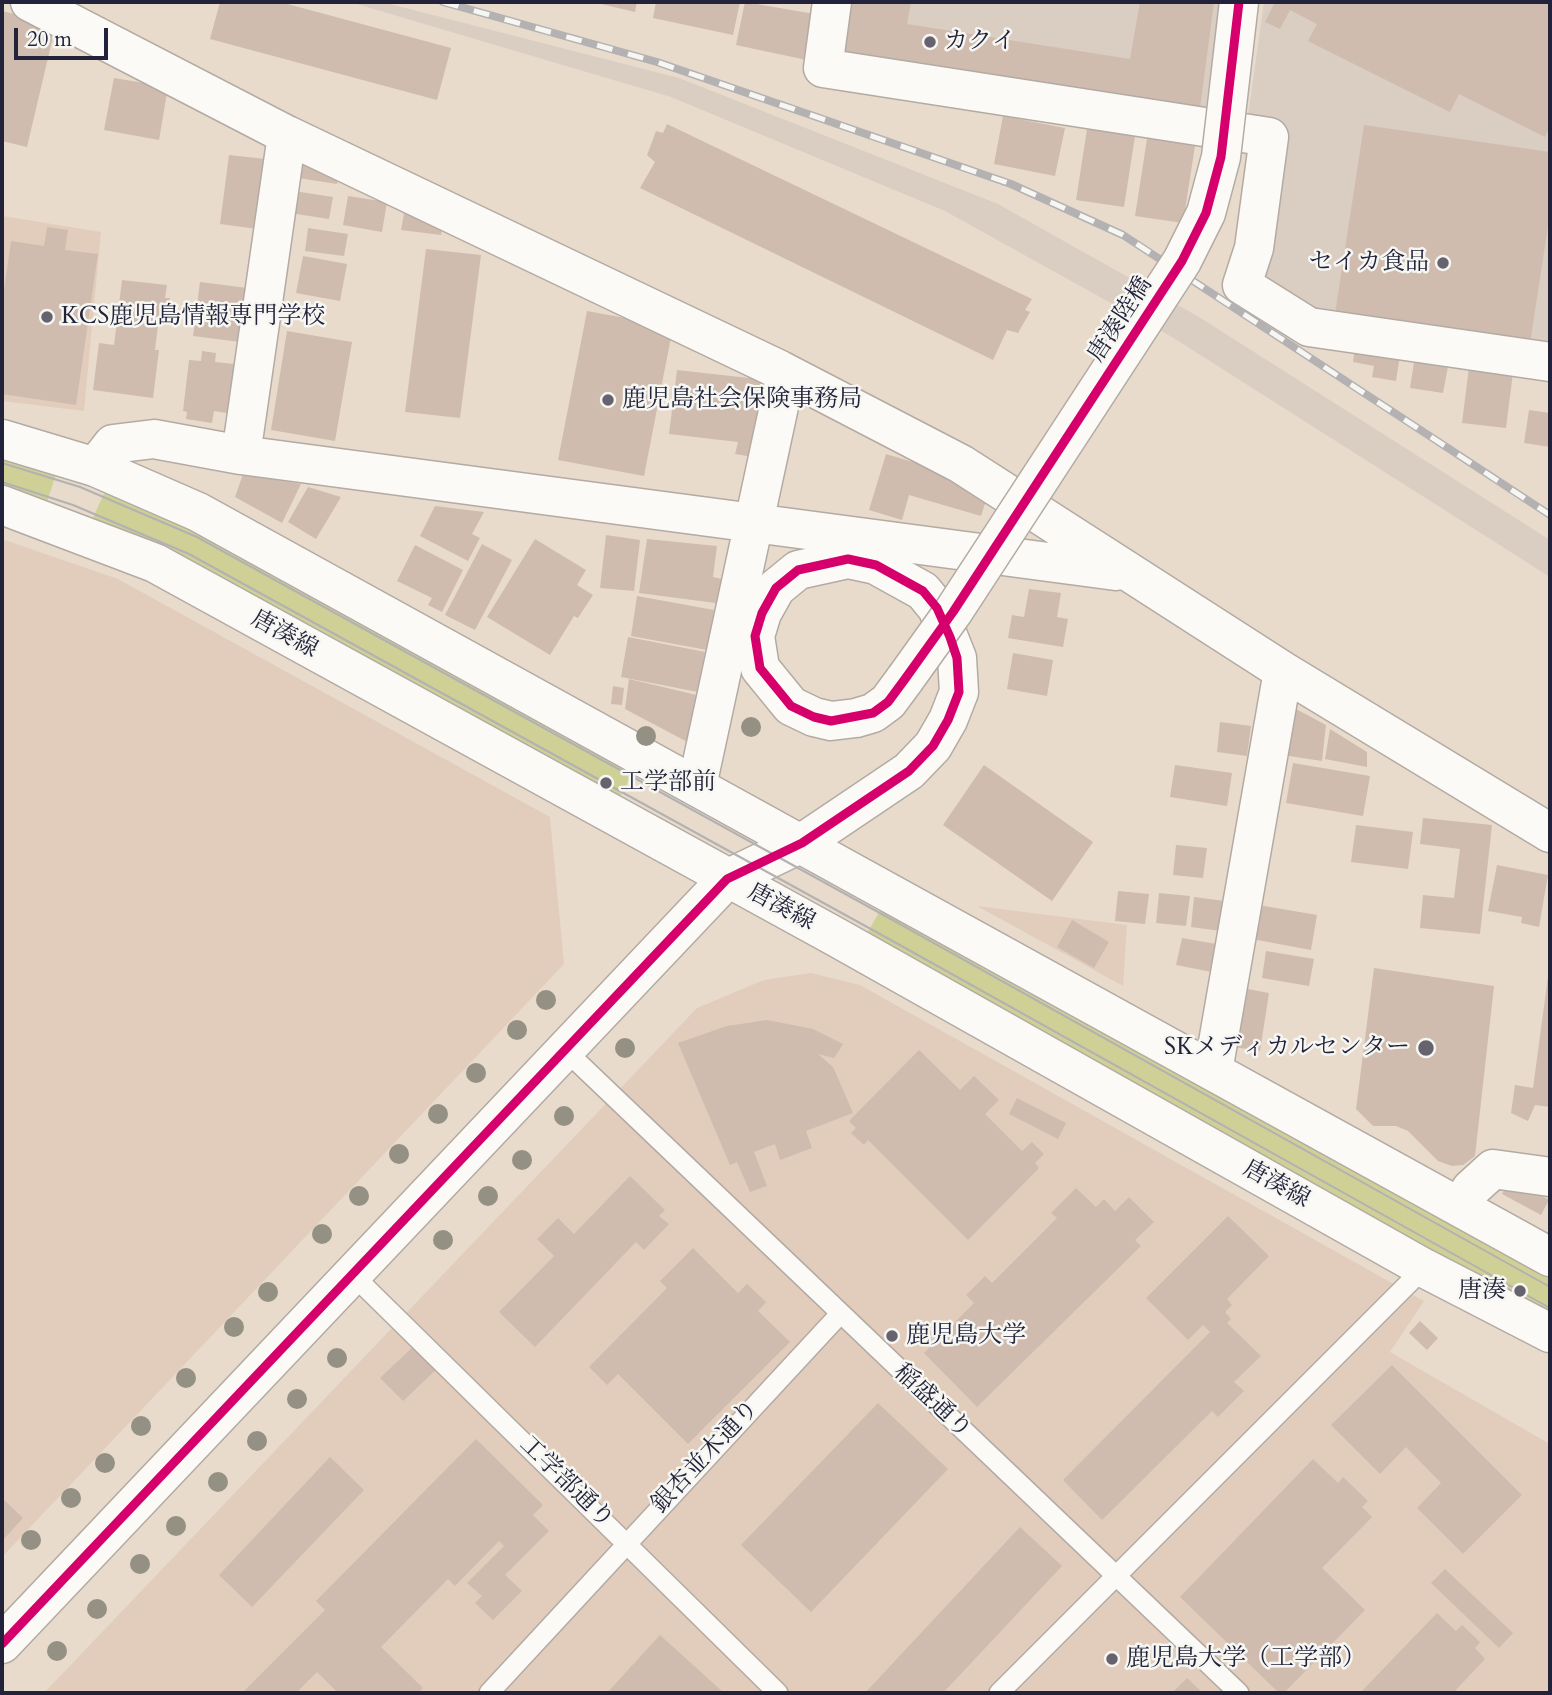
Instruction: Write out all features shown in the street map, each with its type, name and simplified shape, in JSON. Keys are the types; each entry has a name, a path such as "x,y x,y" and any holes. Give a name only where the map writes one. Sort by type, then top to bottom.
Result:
{"street":[{"path":"30,2 287,135 786,374 961,464 1283,671 1550,833"},
{"path":"832,2 823,68 1269,137 1254,248 1242,285 1309,327 1550,362"},
{"name":"唐湊陸橋","path":"727,879 802,844 909,771 933,746 948,720 959,692 957,658 937,608 923,591 876,565 848,559 798,570 776,588 762,613 755,636 760,668 791,706 822,719 856,718 873,713 888,702 905,679 953,612 1182,261 1206,214 1221,157 1239,2"},
{"path":"241,455 287,135"},
{"path":"696,786 786,374"},
{"path":"2,439 95,467 198,512 1550,1257"},
{"path":"95,467 113,444 154,439 241,455 1131,573"},
{"name":"唐湊線","path":"2,505 155,563 1424,1268 1550,1333"},
{"path":"1213,1071 1283,671"},
{"path":"2,1644 727,879"},
{"path":"1461,1208 1471,1189 1493,1169 1550,1177"}],"lane":[{"name":"稲盛通り","path":"566,1051 1239,1693"},
{"path":"999,1693 1114,1575 1424,1268"},
{"name":"工学部通り","path":"353,1275 778,1693"},
{"name":"銀杏並木通り","path":"489,1693 840,1314"}],"shaded area":[{"path":"350,2 382,2 679,78 998,204 1199,317 1550,540 1550,577 1172,337 945,211 671,97"},
{"name":"カクイ","path":"842,2 1220,2 1205,114 833,61"},
{"path":"1264,2 1550,2 1550,357 1320,323 1259,277 1247,123"},
{"name":"KCS鹿児島情報専門学校","path":"3,216 101,232 84,411 2,401"},
{"path":"2,539 118,579 550,817 564,964 2,1557"},
{"path":"977,906 1127,925 1123,986"},
{"name":"鹿児島大学","path":"811,973 860,985 1424,1301 1390,1352 1550,1444 1550,1693 44,1693 697,1008 764,980"}],"green space":[{"path":"2,455 57,471 47,502 2,489"},
{"path":"106,489 142,504 634,771 618,800 128,533 93,518"},
{"path":"881,909 1550,1278 1550,1316 865,937"}],"building":[{"path":"220,2 280,2 451,48 437,100 210,39"},
{"path":"593,2 637,2 635,12"},
{"path":"656,2 740,2 733,35 653,18"},
{"path":"745,2 826,16 816,62 736,45"},
{"name":"カクイ","path":"846,2 911,2 907,24 1130,59 1140,2 1214,2 1200,108 838,61"},
{"path":"1275,2 1550,2 1550,126 1545,137 1459,94 1450,112 1308,41 1317,24 1290,10 1280,29 1265,22"},
{"path":"2,11 56,24 27,147 2,141"},
{"path":"114,78 168,87 159,140 104,130"},
{"path":"1090,110 1138,117 1124,207 1076,200"},
{"path":"1003,116 1065,128 1055,176 994,164"},
{"path":"667,124 1032,299 1025,310 1030,312 1018,333 1007,330 993,360 640,188 655,162 647,155 656,131 663,133"},
{"name":"セイカ食品","path":"1364,125 1550,152 1550,213 1530,343 1335,314"},
{"path":"1149,126 1197,133 1183,223 1135,216"},
{"path":"229,155 274,160 265,230 220,224"},
{"path":"301,156 340,162 337,184 298,178"},
{"path":"294,191 333,197 329,219 290,213"},
{"path":"348,196 387,202 382,232 343,225"},
{"path":"405,208 444,214 441,235 401,230"},
{"name":"KCS鹿児島情報専門学校","path":"47,227 68,230 65,250 98,254 76,405 2,394 2,304 11,241 44,246"},
{"path":"308,228 348,234 344,256 305,251"},
{"path":"426,249 481,255 460,418 405,412"},
{"path":"303,256 347,264 340,301 296,293"},
{"path":"122,280 167,285 165,298 170,298 167,317 159,316 155,350 159,350 153,398 93,390 99,343 114,345"},
{"path":"200,282 255,289 248,343 193,336"},
{"path":"587,311 673,327 644,476 558,460"},
{"path":"287,331 352,342 335,441 271,430"},
{"path":"1356,341 1401,349 1396,381 1372,377 1374,366 1353,362"},
{"path":"202,351 216,353 215,362 243,365 240,392 230,391 227,413 214,411 212,423 186,419 187,412 183,411 189,360 201,361"},
{"path":"1415,356 1449,361 1443,393 1410,388"},
{"path":"1470,359 1514,365 1506,428 1462,423"},
{"path":"677,370 767,380 759,458 735,454 738,442 669,434"},
{"path":"1529,410 1550,413 1550,447 1524,443"},
{"path":"886,454 991,485 981,516 909,495 902,520 869,510"},
{"path":"243,474 301,484 282,523 235,497"},
{"path":"308,487 341,497 316,539 288,522"},
{"path":"435,506 484,512 472,534 480,538 468,561 420,536"},
{"path":"606,535 640,540 634,591 600,588"},
{"path":"535,539 586,570 577,585 593,595 578,618 574,616 550,655 487,617"},
{"path":"647,539 717,546 713,577 726,580 723,604 639,593"},
{"path":"482,544 512,560 475,630 445,615"},
{"path":"415,545 463,570 442,612 428,605 432,598 397,581"},
{"path":"1029,589 1061,593 1057,617 1068,619 1063,647 1008,638 1012,615 1024,617"},
{"path":"637,596 714,610 707,650 631,636"},
{"path":"628,637 705,652 698,692 621,677"},
{"path":"1013,653 1053,660 1047,696 1007,689"},
{"path":"629,679 701,696 695,746 625,709"},
{"path":"613,686 624,688 622,705 611,704"},
{"path":"1283,702 1326,725 1322,761 1276,754"},
{"path":"1220,722 1251,726 1247,756 1217,752"},
{"path":"1330,729 1367,752 1367,767 1325,759"},
{"path":"1293,763 1370,776 1363,816 1286,803"},
{"path":"984,765 1093,842 1052,901 943,825"},
{"path":"1175,765 1232,773 1227,806 1170,797"},
{"path":"1423,818 1492,825 1480,934 1420,928 1423,895 1454,898 1460,849 1420,844"},
{"path":"1356,825 1413,832 1408,869 1351,862"},
{"path":"1176,845 1207,848 1203,878 1173,875"},
{"path":"1497,865 1548,875 1539,927 1521,923 1522,917 1488,911"},
{"path":"1118,891 1149,894 1145,924 1115,921"},
{"path":"1159,893 1190,896 1186,926 1156,923"},
{"path":"1194,897 1225,901 1221,931 1191,927"},
{"path":"1258,905 1317,915 1311,950 1252,939"},
{"path":"1072,920 1109,942 1094,968 1057,947"},
{"path":"1182,938 1222,945 1217,973 1176,965"},
{"path":"1266,951 1314,959 1309,986 1262,978"},
{"name":"SKメディカルセンター","path":"1374,968 1494,986 1475,1156 1463,1165 1452,1166 1438,1161 1408,1131 1396,1126 1373,1126 1356,1109"},
{"path":"1549,969 1550,1107 1535,1105 1528,1121 1511,1113 1515,1085 1533,1088"},
{"path":"1237,987 1269,993 1260,1051 1227,1046"},
{"path":"767,1020 813,1029 843,1044 834,1058 818,1054 833,1067 853,1113 806,1131 812,1148 780,1160 775,1144 754,1152 767,1186 750,1192 737,1162 730,1165 678,1043 727,1026"},
{"path":"919,1050 960,1090 974,1076 999,1100 985,1114 1022,1151 1032,1142 1044,1154 1035,1163 1039,1168 968,1240 868,1140 864,1145 851,1133 856,1128 849,1121"},
{"path":"1017,1098 1066,1123 1058,1139 1009,1114"},
{"path":"630,1176 665,1210 659,1216 669,1224 644,1250 636,1242 535,1347 499,1312 554,1256 537,1239 558,1218 574,1234"},
{"path":"1511,1178 1549,1200 1541,1215 1502,1194"},
{"path":"1076,1188 1096,1207 1104,1199 1115,1211 1129,1197 1154,1222 1135,1240 1141,1246 977,1407 924,1353 974,1303 966,1295 985,1276 992,1283 1057,1218 1051,1213"},
{"path":"1228,1216 1269,1256 1227,1299 1232,1305 1225,1312 1231,1319 1227,1323 1261,1356 1234,1382 1244,1391 1218,1417 1212,1411 1102,1520 1063,1480 1210,1332 1203,1325 1188,1340 1146,1298"},
{"path":"693,1248 738,1293 747,1284 766,1302 758,1311 790,1342 688,1444 618,1374 607,1385 589,1367 667,1288 660,1281"},
{"path":"1420,1321 1438,1338 1427,1350 1409,1333"},
{"path":"418,1342 440,1366 403,1401 380,1378"},
{"path":"1392,1365 1522,1495 1463,1554 1417,1508 1441,1483 1406,1447 1380,1474 1331,1425"},
{"path":"878,1403 948,1469 811,1612 741,1545"},
{"path":"476,1439 543,1505 533,1515 549,1531 505,1575 522,1591 493,1620 475,1603 482,1596 467,1583 504,1546 499,1541 455,1586 448,1579 381,1647 423,1688 418,1693 338,1693 317,1672 296,1693 242,1693 325,1610 316,1601"},
{"path":"330,1457 364,1490 252,1607 219,1575"},
{"path":"1313,1459 1338,1483 1343,1477 1368,1501 1362,1507 1372,1517 1322,1568 1365,1610 1284,1693 1279,1693 1180,1597"},
{"path":"2,1498 23,1518 2,1541"},
{"path":"1020,1527 1062,1566 943,1693 865,1693"},
{"path":"1445,1569 1513,1633 1499,1648 1431,1583"},
{"path":"1437,1613 1456,1631 1462,1625 1480,1642 1475,1648 1485,1659 1453,1693 1360,1693"},
{"path":"660,1635 724,1693 607,1693"},
{"path":"1187,1678 1203,1693 1172,1693"}],"tram line":[{"path":"2,463 80,487 197,537 898,923 1550,1287"},
{"path":"2,482 73,505 189,554 889,939 1550,1308"}],"railway":[{"path":"443,2 657,62 1011,184 1123,235 1550,515"}],"cycle path":[{"path":"2,1644 727,879 802,843 909,771 933,746 948,720 959,692 957,658 950,637 937,608 923,591 876,565 848,559 798,570 776,588 762,613 755,636 760,668 791,706 814,717 831,721 873,713 888,702 905,679 953,612 1182,261 1206,213 1221,157 1239,2"}],"place":[{"name":"カクイ","path":"930,42"},
{"name":"セイカ食品","path":"1443,263"},
{"name":"KCS鹿児島情報専門学校","path":"47,317"},
{"name":"鹿児島社会保険事務局","path":"608,400"},
{"name":"工学部前","path":"606,783"},
{"name":"SKメディカルセンター","path":"1426,1048"},
{"name":"唐湊","path":"1520,1291"},
{"name":"鹿児島大学","path":"892,1336"},
{"name":"鹿児島大学（工学部）","path":"1112,1659"}]}
